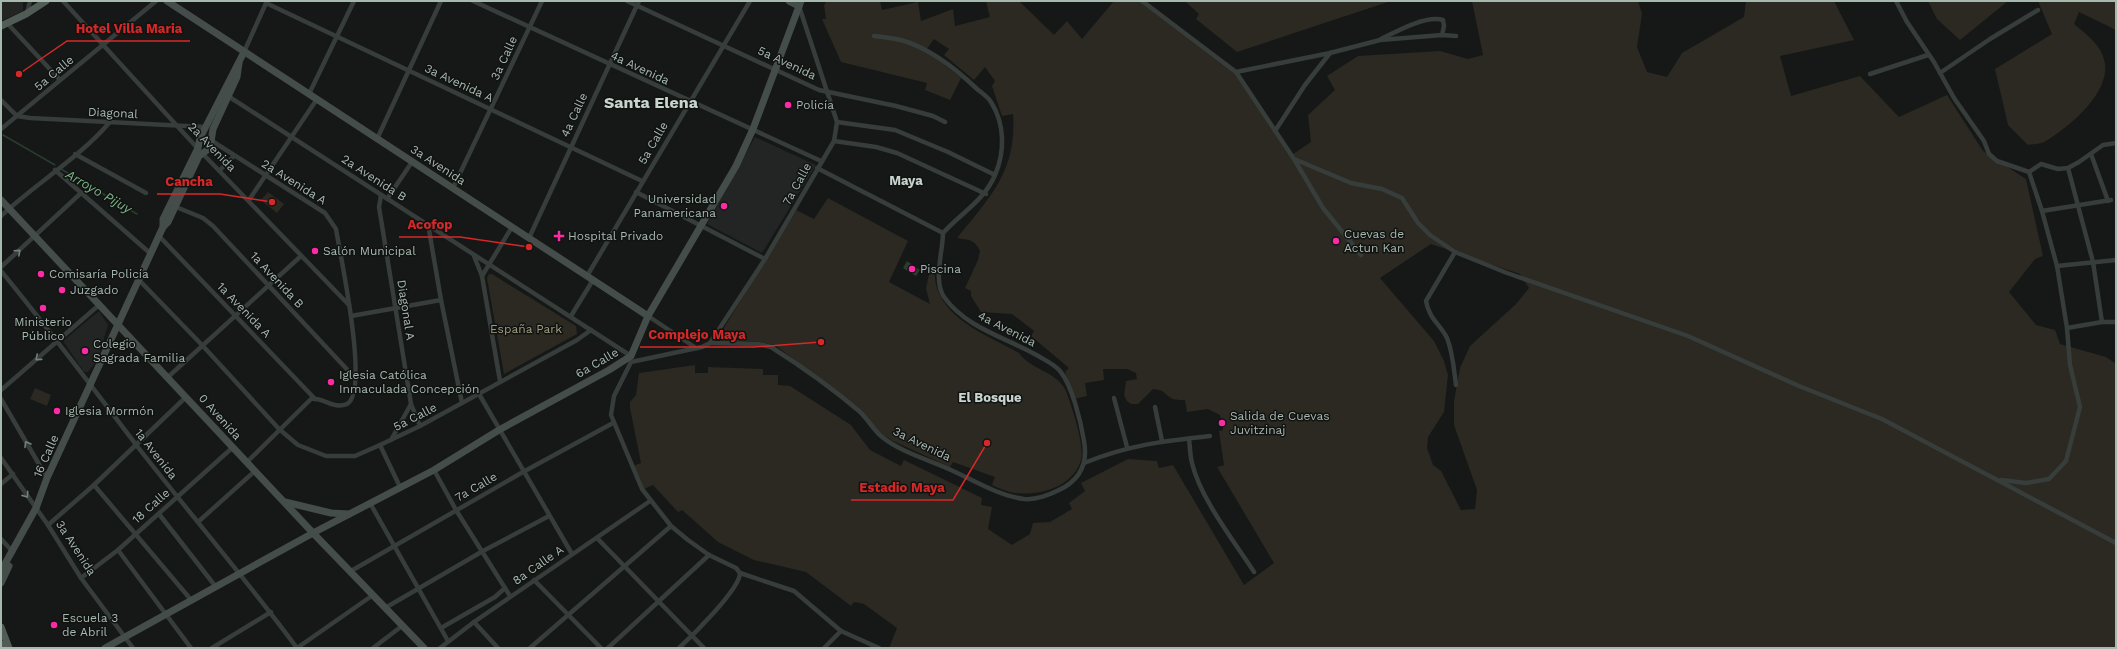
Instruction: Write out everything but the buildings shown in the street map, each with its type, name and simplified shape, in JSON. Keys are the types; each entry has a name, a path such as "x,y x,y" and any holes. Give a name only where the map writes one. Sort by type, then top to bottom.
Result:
{"main road":[{"path":"4,25 26,14 46,1"},
{"path":"1,627 9,648"},
{"path":"1,644 2,648"}],"street":[{"path":"26,14 30,1"},
{"name":"2a Avenida","path":"63,1 178,127 349,305"},
{"name":"5a Calle","path":"1,129 156,1"},
{"name":"3a Avenida","path":"167,1 696,348"},
{"path":"309,94 354,1"},
{"path":"378,139 441,1"},
{"name":"4a Avenida","path":"473,1 821,161"},
{"name":"3a Calle","path":"453,188 542,1"},
{"name":"5a Avenida","path":"627,1 638,3 776,70 828,93 896,106 933,116 945,122"},
{"name":"5a Calle","path":"570,316 642,181 750,1"},
{"path":"789,1 800,4"},
{"path":"1142,1 1236,72 1294,159 1323,208 1361,255"},
{"path":"1896,1 1907,22 1984,141 1989,154 1997,161 2029,172"},
{"path":"163,227 168,222 176,207 199,156 200,138 231,75 239,63 267,2"},
{"name":"3a Avenida A","path":"267,2 337,37 642,181"},
{"name":"4a Calle","path":"529,238 638,3"},
{"name":"6a Calle","path":"105,648 313,533 434,470 499,430 609,370 630,356 648,316 736,166 753,129 800,4"},
{"name":"7a Calle","path":"710,343 765,259 834,141 837,122 800,4"},
{"path":"1940,74 1990,39 2038,10"},
{"path":"1236,72 1330,54 1380,40 1400,30 1435,17 1443,20 1444,26 1442,35"},
{"path":"4,25 60,80"},
{"path":"1380,40 1442,35 1456,36"},
{"path":"818,168 943,233 954,221 986,194 996,175 1001,153 1002,128 990,102 948,64 927,51 902,40 874,36"},
{"path":"1275,131 1305,85 1330,54"},
{"path":"1870,74 1928,55"},
{"path":"200,150 207,151 212,139 213,129 237,77 239,63"},
{"name":"2a Avenida B","path":"228,96 630,356"},
{"path":"249,200 317,99"},
{"path":"1,100 17,116"},
{"name":"Diagonal","path":"17,116 205,130"},
{"path":"837,122 895,130 948,152 996,175"},
{"path":"1,216 55,170 90,144 109,123"},
{"name":"2a Avenida A","path":"205,130 212,139 234,156 265,177 325,213 336,228 351,316 356,379 354,394 346,404 336,405 315,399"},
{"path":"834,141 876,147 897,153 986,194"},
{"path":"2029,172 2041,164 2058,169 2068,168 2103,145 2116,143"},
{"path":"163,227 163,219 200,150"},
{"path":"76,154 146,193"},
{"path":"2042,211 2109,201 2091,154"},
{"path":"220,170 234,156"},
{"path":"1294,159 1351,183 1382,189 1402,198 1418,222 1430,235 1455,252 1507,273 1688,336 1799,386 1882,419 2116,543"},
{"path":"387,199 412,162"},
{"path":"2068,168 2093,262 2102,322"},
{"path":"55,170 151,254"},
{"path":"1998,480 2026,483 2049,479 2066,461 2080,407 2070,365 2067,328 2056,266 2042,211 2029,172"},
{"path":"636,192 765,259"},
{"path":"1,268 81,193"},
{"name":"Diagonal A","path":"380,195 380,208 411,404 420,426"},
{"name":"0 Avenida","path":"1,200 168,376 232,448 424,648"},
{"name":"1a Avenida B","path":"176,207 208,222 356,379"},
{"path":"428,224 441,300 462,403"},
{"name":"16 Calle","path":"1,571 13,552 36,508 47,478 163,227"},
{"path":"482,276 512,227"},
{"name":"4a Avenida","path":"943,233 939,269 940,288 943,296 961,316 972,324 1030,351 1059,370 1065,378 1074,402 1084,440 1085,461"},
{"name":"1a Avenida A","path":"159,236 315,399"},
{"path":"1455,252 1426,301 1427,308 1436,324 1447,338 1454,368 1456,385"},
{"path":"168,376 301,256"},
{"path":"474,256 482,276 500,381"},
{"path":"2056,266 2116,260"},
{"name":"1a Avenida","path":"1,271 58,341 136,445 241,573 297,648"},
{"path":"139,280 202,345 279,429"},
{"path":"351,316 441,300"},
{"path":"1,390 99,305"},
{"path":"2067,328 2102,322 2116,322"},
{"name":"5a Calle","path":"279,429 298,445 326,456 355,456 420,426 577,340 591,330"},
{"path":"710,343 696,348 631,362 611,403 610,416 636,477 650,501 671,526 709,555 736,568 740,573 794,591 842,631 879,648"},
{"name":"3a Avenida","path":"710,343 758,344 771,347 860,412 881,436 901,448 1013,496 1035,498 1058,491 1076,478 1085,461"},
{"path":"479,394 572,554"},
{"path":"48,525 94,485 186,396"},
{"path":"1114,398 1127,448"},
{"path":"1,399 47,478"},
{"path":"247,462 308,401 315,399"},
{"path":"391,440 411,404"},
{"path":"1155,407 1162,441"},
{"name":"7a Calle","path":"351,571 523,472 613,423"},
{"path":"1085,461 1127,448 1162,441 1210,436"},
{"path":"1189,439 1192,463 1196,476 1211,506 1254,572"},
{"path":"380,445 400,487"},
{"name":"18 Calle","path":"81,578 118,550 232,448"},
{"name":"3a Avenida","path":"1,458 48,525 81,578 133,648"},
{"path":"434,470 456,510 510,596"},
{"path":"198,522 255,471"},
{"path":"1,484 12,474"},
{"path":"94,485 192,600"},
{"path":"283,501 290,504 331,513 349,514"},
{"name":"8a Calle A","path":"440,648 510,596 650,501"},
{"path":"370,503 417,589 448,641"},
{"path":"159,514 216,587"},
{"path":"385,608 483,551 549,516"},
{"path":"530,648 671,526"},
{"path":"597,538 704,648"},
{"path":"1,539 13,552"},
{"path":"118,550 191,648"},
{"name":"16 Calle","path":"1,583 13,552"},
{"path":"608,648 709,555"},
{"path":"679,648 692,636 734,587 739,580 740,573"},
{"path":"534,580 601,648"},
{"path":"441,628 495,597 505,588"},
{"path":"297,648 373,595"},
{"path":"212,648 271,612"},
{"path":"474,622 498,648"},
{"path":"373,648 402,626"},
{"path":"824,648 842,631"}],"shaded area":[{"path":"1,1 23,1 23,11 1,21"},
{"path":"755,137 816,165 762,253 707,224"},
{"name":"Piscina","path":"907,261 920,270 916,276 903,268"},
{"name":"Colegio Sagrada Familia","path":"99,311 108,325 97,361 88,372 84,372 63,341"}],"green space":[{"path":"827,1 880,1 882,10 918,2 921,21 953,9 955,26 990,17 986,1 1019,1 1054,35 1067,21 1082,39 1114,1 1146,1 1230,66 1293,154 1311,142 1308,115 1335,90 1327,76 1358,56 1440,51 1468,59 1483,55 1472,1 1638,1 1642,14 1637,47 1647,72 1667,77 1682,53 1744,17 1746,1 1834,1 1854,40 1780,56 1791,96 1860,76 1899,117 1947,95 1983,151 2026,179 2043,256 2035,259 2009,292 2036,325 2055,330 2060,344 2106,357 2116,364 2116,648 889,648 897,628 864,604 854,602 851,606 806,572 754,560 718,542 682,510 678,512 653,485 644,489 633,466 641,463 630,408 630,402 636,395 639,373 695,365 695,373 708,373 708,367 763,369 763,375 778,375 778,385 790,386 851,425 870,450 901,466 904,460 982,498 981,505 992,507 988,529 1012,545 1030,534 1033,523 1050,522 1072,509 1069,503 1085,491 1081,483 1128,459 1157,461 1159,468 1173,465 1244,585 1274,563 1217,467 1224,465 1219,431 1223,430 1220,415 1208,409 1187,412 1185,400 1172,399 1157,389 1153,389 1138,404 1131,404 1127,401 1124,395 1126,381 1137,379 1136,373 1127,369 1103,369 1104,380 1085,383 1087,396 1074,399 1065,372 1069,368 1031,336 1034,331 1012,314 981,312 971,296 971,291 965,288 978,260 980,251 973,242 957,238 999,182 1011,152 1013,134 1013,114 1002,116 992,86 995,81 985,67 974,80 944,55 949,49 934,39 926,50 961,78 950,100 925,90 927,83 841,62 822,19 826,19 824,5","holes":["1431,244 1520,274 1529,288 1516,304 1470,346 1460,368 1454,401 1454,425 1477,490 1475,509 1461,510 1441,471 1433,465 1427,448 1428,437 1444,412 1448,375 1444,361 1434,341 1380,278"]},
{"path":"1185,1 1391,1 1237,52 1196,19 1199,14"},
{"path":"1928,1 2008,1 1960,40 1937,19"},
{"path":"2038,1 2116,1 2116,30 2079,12 2074,24 2094,41 2104,58 2105,75 2101,87 2086,108 2055,135 2044,142 2028,145 2008,125 1995,69 2052,34"},
{"path":"268,192 284,204 277,213 261,200"},
{"path":"828,198 908,241 889,282 930,304 926,288 930,270 934,270 936,286 943,300 960,319 1019,353 1030,363 1056,378 1061,383 1071,404 1077,424 1082,454 1077,469 1071,477 1054,488 1035,493 1025,494 1003,490 992,485 995,477 953,462 950,467 893,441 880,433 846,399 775,345 755,341 721,343 719,336 796,210 814,219"},
{"name":"España Park","path":"489,274 492,274 576,326 577,334 504,374 487,278"},
{"path":"35,388 51,395 47,406 30,399"}],"waterway":[{"name":"Arroyo Pijuy","path":"3,135 55,165"},
{"name":"Arroyo Pijuy","path":"61,169 137,214"}],"place":[{"name":"Hotel Villa Maria","path":"19,74"},
{"name":"Policía","path":"788,105"},
{"name":"Cancha","path":"272,202"},
{"name":"Universidad Panamericana","path":"724,206"},
{"name":"Hospital Privado","path":"559,236"},
{"name":"Cuevas de Actun Kan","path":"1336,241"},
{"name":"Acofop","path":"529,247"},
{"name":"Salón Municipal","path":"315,251"},
{"name":"Piscina","path":"912,269"},
{"name":"Comisaría Policía","path":"41,274"},
{"name":"Juzgado","path":"62,290"},
{"name":"Ministerio Público","path":"43,308"},
{"name":"Complejo Maya","path":"821,342"},
{"name":"Colegio Sagrada Familia","path":"85,351"},
{"name":"Iglesia Católica Inmaculada Concepción","path":"331,382"},
{"name":"Iglesia Mormón","path":"57,411"},
{"name":"Salida de Cuevas Juvitzinaj","path":"1222,423"},
{"name":"Estadio Maya","path":"987,443"},
{"name":"Escuela 3 de Abril","path":"54,625"}],"district":[{"name":"Santa Elena","path":"651,102"},
{"name":"Maya","path":"906,180"},
{"name":"El Bosque","path":"990,397"}]}
